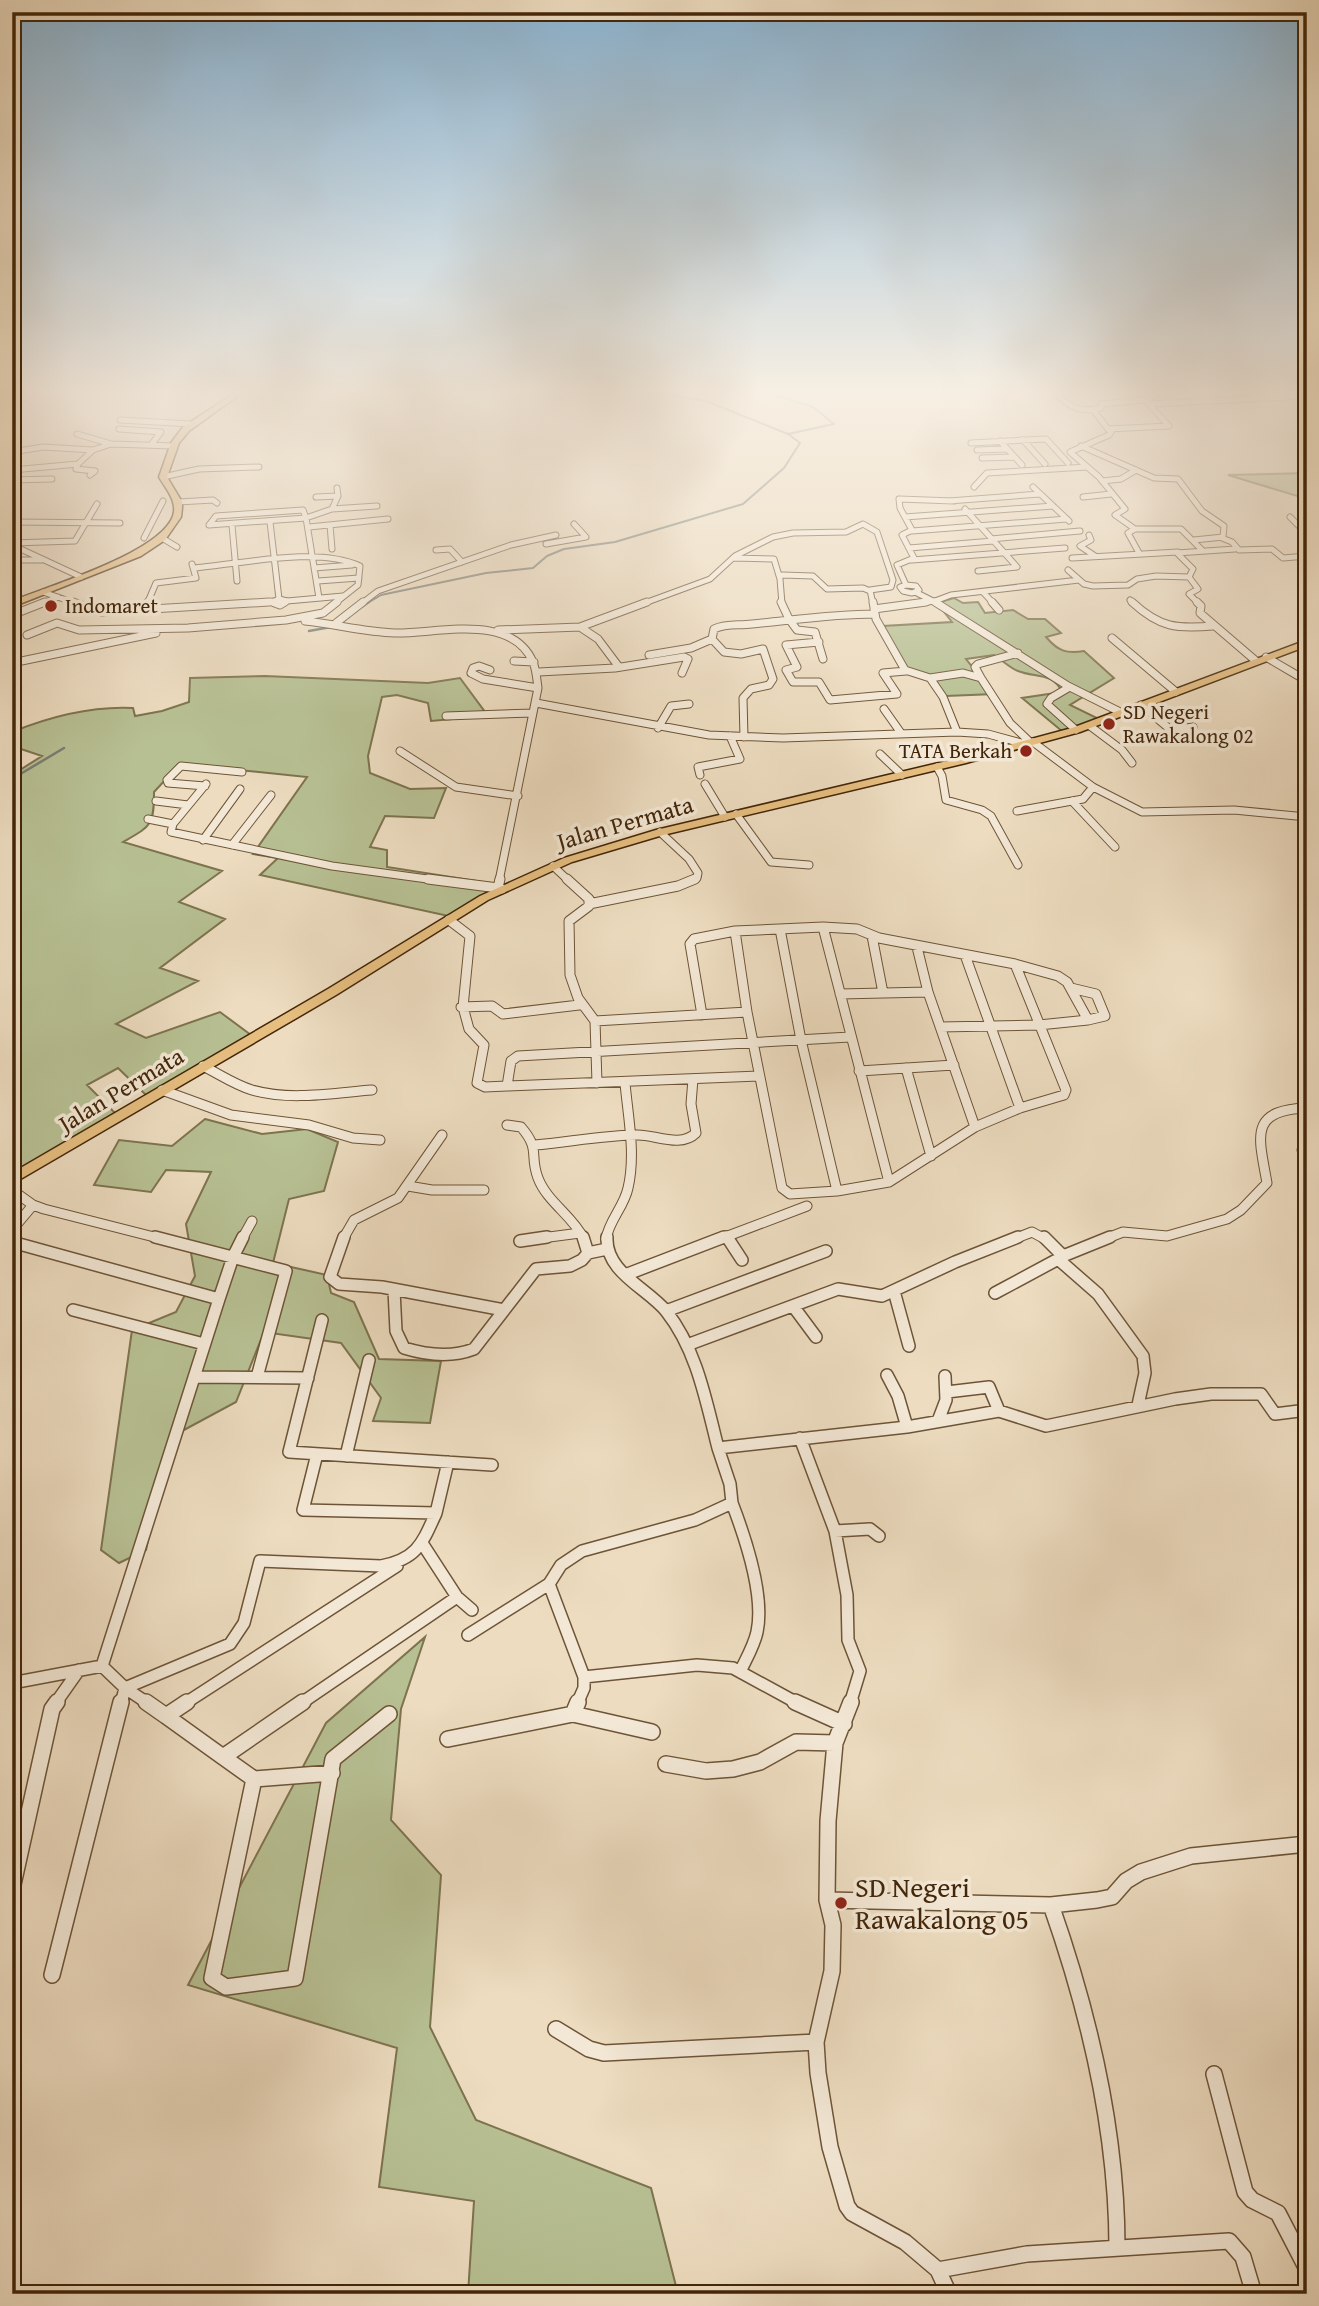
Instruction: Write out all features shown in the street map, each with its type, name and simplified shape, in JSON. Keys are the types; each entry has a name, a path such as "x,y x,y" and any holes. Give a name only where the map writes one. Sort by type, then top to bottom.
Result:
{"main road":[{"path":"12,604 138,554 162,538 177,517 178,502 175,498"},
{"name":"Jalan Permata","path":"12,1179 500,889 553,866 594,850 660,832 937,767 1083,728 1307,643"}],"street":[{"path":"332,509 337,498"},
{"path":"912,531 900,504 989,498"},
{"path":"909,548 1080,531 1044,498"},
{"path":"1114,498 1125,509 1115,515 1135,529"},
{"path":"1192,498 1202,511 1224,526 1222,538"},
{"path":"178,502 213,500 217,503"},
{"path":"956,500 1017,567 978,570"},
{"path":"144,538 163,501"},
{"path":"12,544 75,541 97,504"},
{"path":"319,598 309,527 307,518 303,510 216,516 209,525 270,523 307,518 332,509 377,506"},
{"path":"905,517 1053,506"},
{"path":"1290,516 1307,534"},
{"path":"156,517 177,517"},
{"path":"309,527 388,519"},
{"path":"912,560 913,553 902,535 912,531 1068,519"},
{"path":"12,522 120,523"},
{"path":"270,523 283,620"},
{"path":"531,547 586,537 574,524"},
{"path":"283,620 336,623 388,633 580,627 710,579 733,558 755,544 781,534 842,532 863,524 877,532 893,581 891,587 870,591 863,588 827,589 813,576 782,575"},
{"path":"232,525 237,582"},
{"path":"330,525 332,549"},
{"path":"548,527 562,541"},
{"path":"1139,552 1128,533 1135,529 1181,529 1202,550"},
{"path":"336,623 378,591 511,545 556,535"},
{"path":"1089,535 1091,540 1080,546 1095,556"},
{"path":"162,538 177,547"},
{"path":"1194,540 1222,538 1232,542 1235,549"},
{"path":"35,555 47,542"},
{"path":"12,544 81,577"},
{"path":"1065,548 912,560 897,565 905,584 918,587 919,590 915,592 967,618 1071,690 1122,713"},
{"path":"1072,558 1139,552 1235,549 1272,549 1281,557 1307,556"},
{"path":"436,550 450,550 462,562"},
{"path":"1178,552 1193,569 1189,577"},
{"path":"144,611 155,584 193,580 196,577 193,566 236,565 314,556 359,565"},
{"path":"733,558 774,559 782,575 779,601 786,618 797,630 815,632 823,659"},
{"path":"12,560 46,560"},
{"path":"314,568 359,565"},
{"path":"27,635 57,622 79,630 188,628 320,614 358,585 359,565"},
{"path":"1068,570 1083,584 1093,586 1128,584 1137,579 1156,576 1189,577"},
{"path":"1189,577 1198,589 1189,594 1201,604 1200,612 1213,626 1261,659 1307,681"},
{"path":"318,581 359,578"},
{"path":"712,639 714,629 736,622 754,625 786,618 874,611 935,601 948,595 1079,580"},
{"path":"870,591 874,611 906,671"},
{"path":"43,592 101,612 192,609 344,596"},
{"path":"982,592 999,610"},
{"path":"12,615 58,597"},
{"path":"1130,600 1147,617 1173,629 1213,626"},
{"path":"188,628 192,609"},
{"path":"580,627 602,640 616,664"},
{"path":"12,663 188,628"},
{"path":"79,630 92,645"},
{"path":"242,772 184,766 178,768 167,780 168,783 205,785 170,830 174,834 332,866 500,889 536,703 539,672 531,652 523,644 484,630"},
{"path":"1112,638 1176,692"},
{"path":"616,664 684,649 712,639"},
{"path":"712,639 724,652 741,654 763,649 766,653 772,679 769,685 751,689 743,698 744,737"},
{"path":"819,642 786,645 797,667 786,670 793,682 819,682 830,700 897,694 883,673 906,671 930,678 963,673 978,664 1018,653"},
{"path":"539,672 684,657 688,659 682,673"},
{"path":"514,661 534,662"},
{"path":"490,670 480,666 473,668 471,673 495,681 538,688"},
{"path":"975,667 1010,723 1030,743 1093,787 1147,813 1223,810 1307,817"},
{"path":"963,673 981,678"},
{"path":"930,678 943,697 957,732"},
{"path":"1071,690 1058,700 1056,705 1061,712 1122,750 1132,763"},
{"path":"536,703 658,728 730,736 957,732 988,734 1030,743"},
{"path":"658,728 671,706 689,704"},
{"path":"1141,705 1171,730 1193,727"},
{"path":"884,709 901,733"},
{"path":"446,716 533,713"},
{"path":"699,775 698,767 740,760 730,736"},
{"path":"400,751 456,787 518,796"},
{"path":"880,754 902,775"},
{"path":"937,767 944,778 943,796 946,800 982,810 991,816 1018,865"},
{"path":"705,784 771,862 808,865"},
{"path":"1017,811 1083,799 1093,787"},
{"path":"203,840 240,789"},
{"path":"232,845 271,795"},
{"path":"156,801 188,805"},
{"path":"1072,801 1115,847"},
{"path":"148,819 173,824"},
{"path":"597,1083 595,1021 579,1005 571,989 569,923 571,918 589,904 678,886 696,878 698,873 695,865 660,832"},
{"path":"553,866 587,896 589,904"},
{"path":"449,920 470,936 470,971 461,1007 467,1026 484,1045 477,1083 485,1087 759,1076"},
{"path":"702,1015 690,944 694,940 735,931 846,927 917,947 1015,964 1058,976 1071,988 1088,1020"},
{"path":"823,928 889,1182"},
{"path":"780,929 801,1040 837,1191"},
{"path":"735,931 747,1012 783,1191 790,1194 837,1191 889,1182 975,1128 1020,1108 1061,1097 1066,1093 1015,964"},
{"path":"872,936 883,993"},
{"path":"917,947 928,992 975,1128"},
{"path":"965,955 988,1026 1020,1108"},
{"path":"940,1027 1039,1025 1105,1016 1096,994 1071,988"},
{"path":"840,994 928,992"},
{"path":"461,1007 492,1006 503,1014 579,1005"},
{"path":"595,1021 747,1012"},
{"path":"507,1086 511,1061 515,1056 850,1037"},
{"path":"859,1071 954,1065"},
{"path":"203,1066 250,1090 267,1093 310,1095 372,1090"},
{"path":"906,1068 931,1156"},
{"path":"535,1144 629,1136 671,1140 694,1136 696,1133 691,1104 693,1079"},
{"path":"625,1083 629,1185 607,1236 607,1249 625,1275 666,1311 687,1345 701,1385 750,1564 758,1629 740,1672"},
{"path":"162,1090 230,1115 309,1125 353,1138 380,1140"},
{"path":"995,1293 1060,1258 1123,1233 1167,1236 1235,1216 1267,1183 1259,1137 1264,1121 1270,1115 1286,1109 1307,1108"},
{"path":"507,1125 521,1127 535,1144 537,1179 580,1233 588,1253"},
{"path":"442,1135 398,1198 354,1220 344,1236 331,1270 333,1281 339,1284 375,1286 503,1310"},
{"path":"408,1186 432,1190 484,1190"},
{"path":"12,1189 33,1205 286,1271 257,1377"},
{"path":"12,1230 33,1205"},
{"path":"625,1275 807,1206"},
{"path":"102,1666 233,1257 252,1221"},
{"path":"687,1345 838,1289 872,1298 894,1291 1032,1232 1040,1234 1060,1258 1098,1294 1143,1356 1145,1373 1138,1405"},
{"path":"520,1241 580,1233"},
{"path":"726,1236 743,1259"},
{"path":"12,1242 219,1299"},
{"path":"394,1290 396,1331 400,1344 413,1351 469,1351 536,1269 549,1266 572,1267 588,1253 607,1249"},
{"path":"666,1311 826,1251"},
{"path":"894,1291 909,1346"},
{"path":"793,1306 816,1337"},
{"path":"73,1310 204,1344"},
{"path":"322,1320 289,1452 492,1465"},
{"path":"346,1456 369,1360"},
{"path":"887,1375 898,1396 907,1427"},
{"path":"938,1421 947,1392 945,1376"},
{"path":"194,1377 308,1378"},
{"path":"947,1392 989,1387 999,1411"},
{"path":"718,1448 907,1427 999,1411 1046,1426 1138,1405 1211,1394 1261,1394 1265,1397 1269,1410 1275,1414 1307,1410"},
{"path":"800,1438 835,1531 847,1595 848,1640 860,1671 844,1724 835,1743 828,1821 827,1900 833,1925 832,1971 816,2042 818,2073 830,2147 847,2206 852,2213 905,2242 938,2270 949,2294"},
{"path":"317,1454 303,1510 436,1513"},
{"path":"166,1716 418,1553 436,1513 448,1462"},
{"path":"468,1635 533,1597 549,1584 561,1565 582,1551 695,1520 732,1503"},
{"path":"835,1531 870,1528 879,1536"},
{"path":"422,1543 457,1597 472,1610"},
{"path":"125,1688 230,1644 244,1623 260,1561 381,1566 400,1563"},
{"path":"549,1584 584,1678 584,1688 573,1714"},
{"path":"223,1756 457,1597"},
{"path":"584,1678 697,1665 733,1668 787,1699 844,1724"},
{"path":"12,1683 102,1666"},
{"path":"102,1666 125,1688 254,1779 332,1773"},
{"path":"12,1889 52,1709 79,1670"},
{"path":"52,1975 125,1688"},
{"path":"254,1779 212,1978 226,1987 295,1978 332,1773 332,1759 388,1714"},
{"path":"448,1739 573,1714 652,1732"},
{"path":"666,1764 692,1771 722,1771 773,1756 789,1744 805,1741 835,1743"},
{"path":"827,1900 1051,1905 1105,1899 1141,1872 1191,1856 1307,1844"},
{"path":"1051,1905 1072,1962 1093,2059 1118,2203 1117,2248"},
{"path":"556,2029 589,2049 604,2053 816,2042"},
{"path":"1213,2074 1248,2198 1278,2213 1307,2269"},
{"path":"938,2270 1027,2255 1229,2241 1237,2245 1242,2254 1254,2294"}],"green space":[{"path":"954,598 963,603 978,602 985,613 1013,610 1028,619 1045,619 1061,633 1046,637 1054,646 1067,652 1084,651 1114,678 1070,705 1101,720 1063,732 1022,698 1062,692 1054,681 1015,670 994,655 966,659 994,694 946,696 933,677 908,673 883,626 952,622 937,603"},
{"path":"265,676 428,683 460,678 488,716 431,721 428,703 397,695 382,697 368,756 370,773 410,789 446,788 434,818 385,816 370,847 387,850 387,867 508,886 453,917 260,875 278,858 253,854 307,777 180,764 154,792 152,819 149,824 123,842 222,871 179,902 225,919 160,968 198,981 116,1024 146,1038 220,1012 255,1038 147,1096 118,1068 87,1085 116,1114 12,1175 12,775 42,756 12,746 12,732 56,717 87,711 133,708 135,716 162,711 189,702 190,678"},
{"path":"205,1119 262,1134 307,1129 338,1142 324,1191 289,1199 273,1263 327,1275 331,1293 354,1302 379,1359 441,1361 430,1423 373,1421 381,1398 341,1343 264,1332 236,1402 169,1438 146,1550 119,1563 101,1550 132,1330 176,1312 195,1276 186,1224 211,1172 166,1170 151,1192 94,1185 119,1140 172,1146"},
{"path":"425,1637 401,1709 391,1820 441,1875 430,2027 476,2120 651,2188 678,2294 468,2294 474,2201 379,2187 397,2048 188,1985 326,1723"}],"waterway":[{"path":"366,604 381,595 486,573 533,568 547,556 564,549 615,542 743,504 750,498"},
{"path":"309,631 331,627"},
{"path":"12,779 64,748"}],"place":[{"name":"Indomaret","path":"51,606"},
{"name":"SD Negeri Rawakalong 02","path":"1109,724"},
{"name":"TATA Berkah","path":"1026,751"},
{"name":"SD Negeri Rawakalong 05","path":"841,1903"}]}
